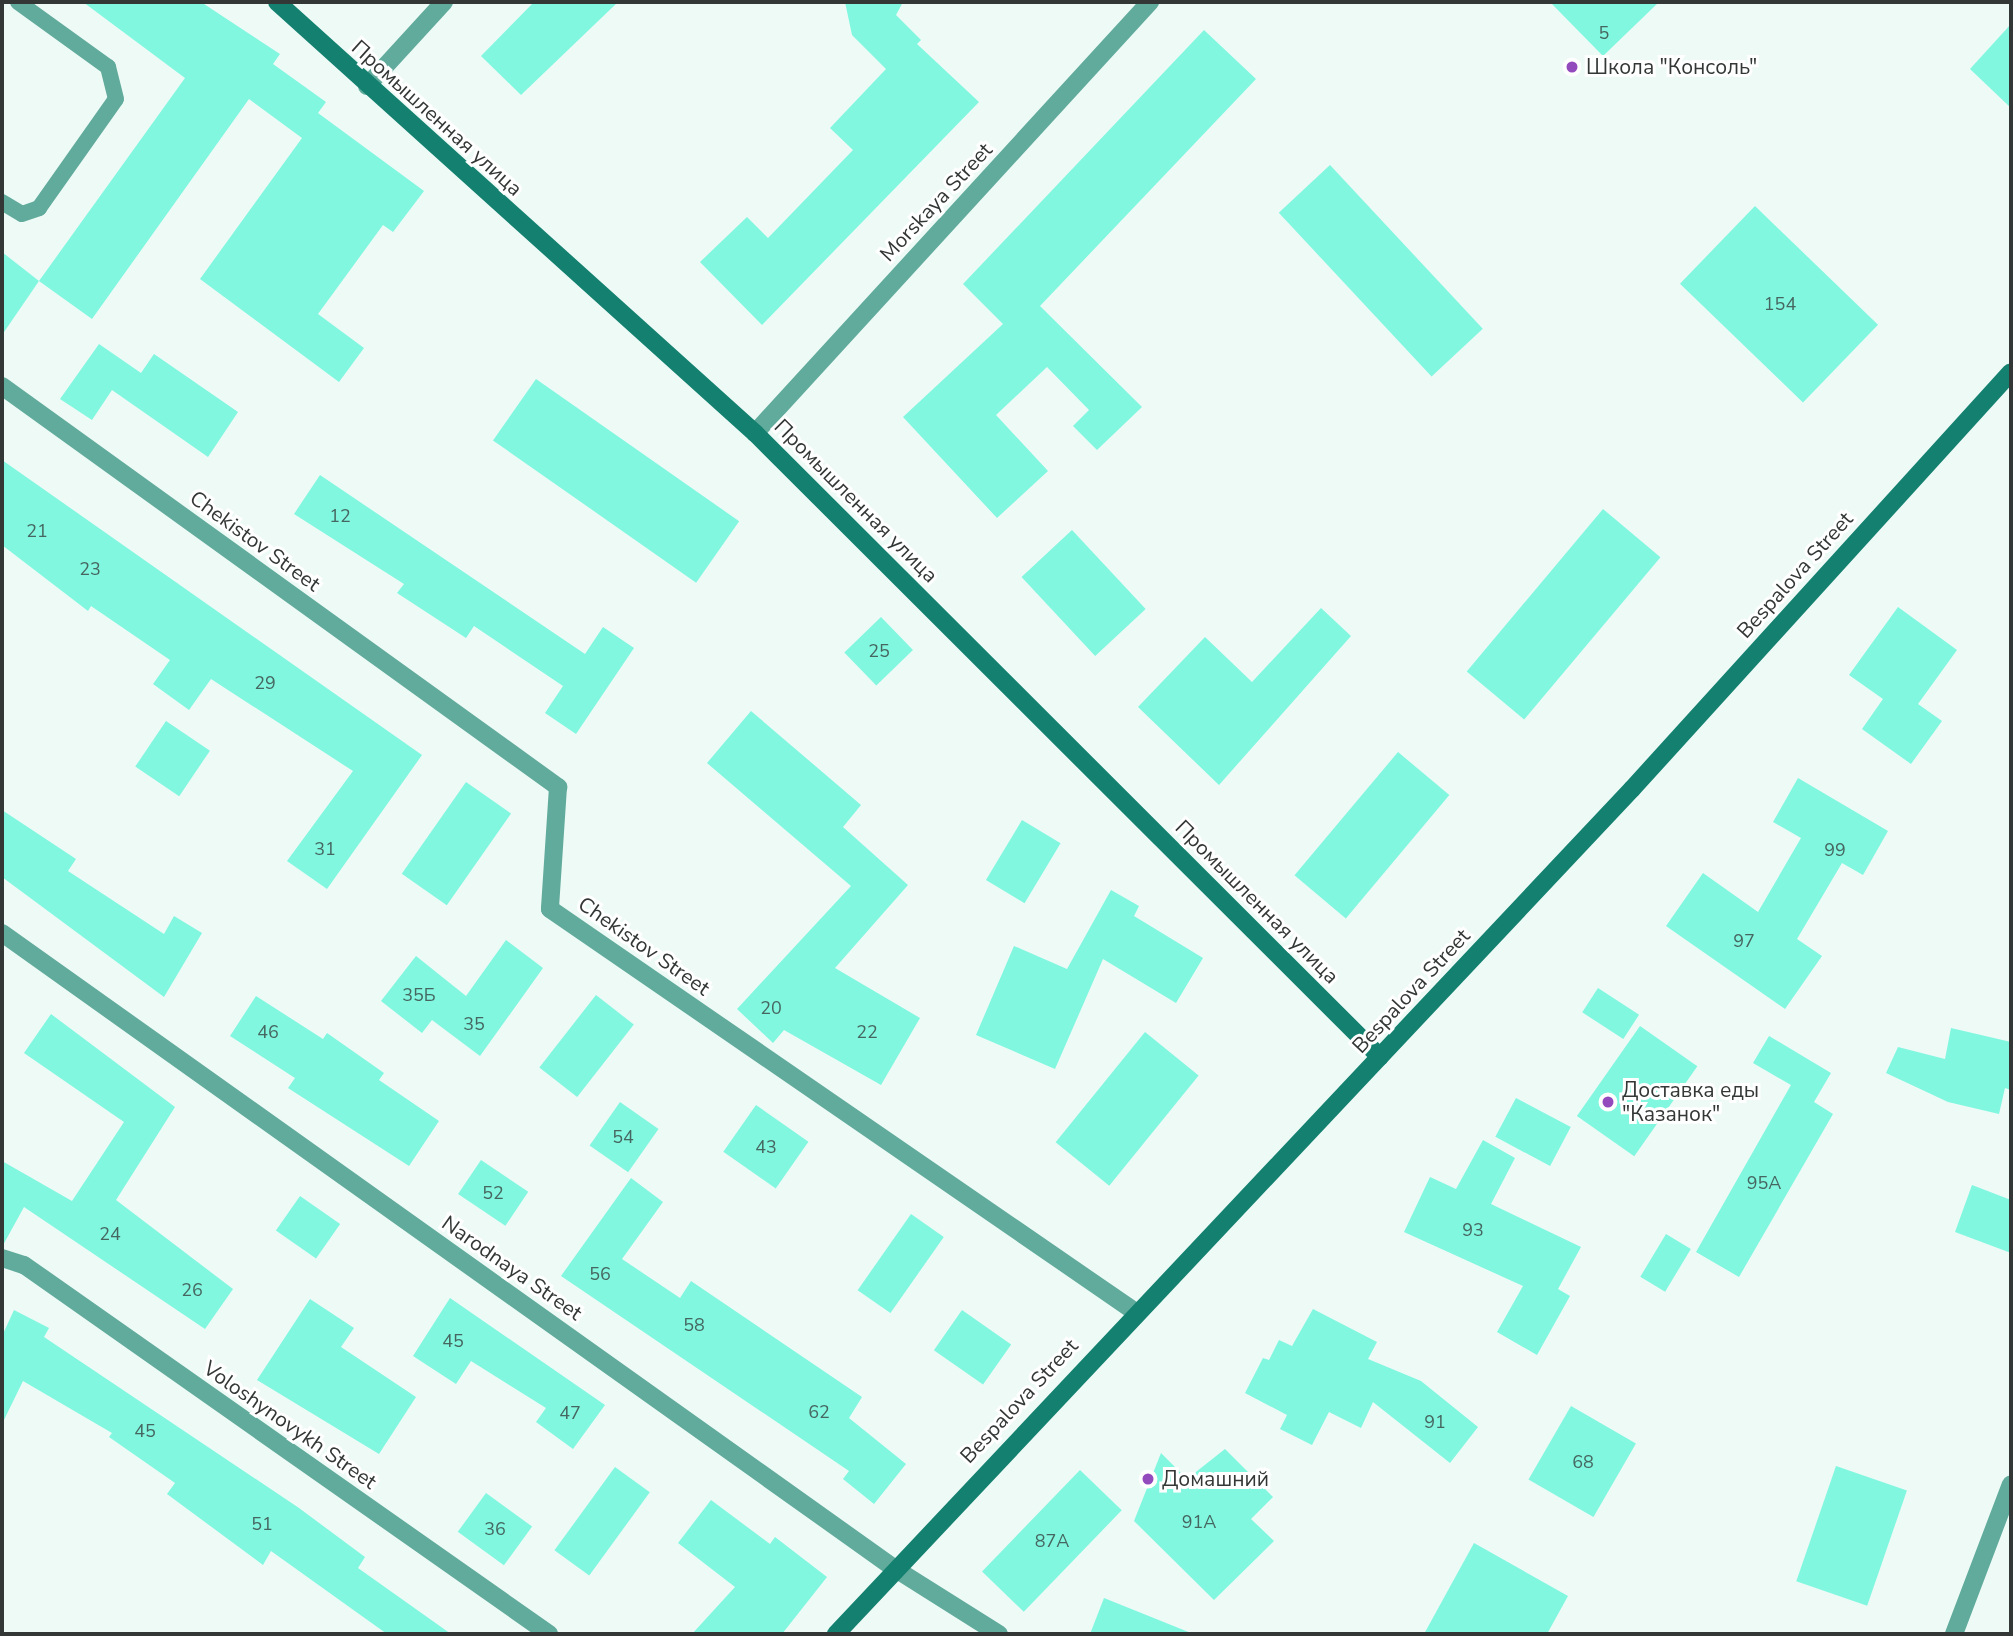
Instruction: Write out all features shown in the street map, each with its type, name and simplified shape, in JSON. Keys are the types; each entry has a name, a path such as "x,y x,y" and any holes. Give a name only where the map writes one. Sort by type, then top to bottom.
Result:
{"main road":[{"name":"Промышленная улица","path":"277,2 367,86 755,433 1380,1058"},
{"name":"Bespalova Street","path":"836,1634 894,1568 1134,1311 1380,1058 2011,372"}],"street":[{"path":"367,86 444,2"},
{"name":"Morskaya Street","path":"755,433 1150,2"},
{"name":"Chekistov Street","path":"2,386 558,787 550,909 1134,1311"},
{"name":"Narodnaya Street","path":"2,933 894,1568 999,1634"},
{"name":"Voloshynovykh Street","path":"2,1258 24,1265 548,1634"},
{"path":"1954,1634 2011,1484"}],"lane":[{"path":"2,202 22,214 39,208 117,89 108,67 18,2"}],"building":[{"path":"83,2 201,2 280,54 273,64 326,102 318,113 424,191 393,232 383,225 318,314 364,348 339,382 200,279 302,138 249,99 92,319 39,281 185,78"},
{"path":"534,2 618,2 521,95 481,56"},
{"path":"845,2 903,2 896,15 921,40 917,44 979,102 762,325 700,262 747,217 768,238 853,150 830,128 886,69 852,35"},
{"path":"1550,2 1659,2 1603,56"},
{"path":"2011,24 2011,108 1970,69"},
{"path":"1204,30 1256,79 1040,306 1142,407 1097,450 1073,426 1089,410 1047,367 996,415 1048,471 997,518 903,417 1003,324 963,284"},
{"path":"1330,165 1483,329 1432,377 1279,213"},
{"path":"1755,206 1878,325 1803,402 1680,284"},
{"path":"2,252 39,281 2,335"},
{"path":"99,344 141,373 154,354 238,412 208,457 112,390 92,420 60,399"},
{"path":"536,379 739,521 696,583 493,440"},
{"path":"2,460 422,755 327,889 287,861 353,771 211,679 189,710 153,684 170,660 91,606 88,611 2,545"},
{"path":"320,475 585,654 603,627 634,648 576,734 545,713 563,686 474,626 466,638 397,593 404,584 294,514"},
{"path":"1603,509 1660,557 1524,720 1467,671"},
{"path":"1072,530 1146,609 1095,656 1022,577"},
{"path":"1898,607 1957,650 1918,704 1942,721 1911,764 1862,729 1883,699 1849,675"},
{"path":"1321,608 1351,636 1219,785 1138,707 1205,637 1252,682"},
{"path":"881,617 913,650 876,686 844,652"},
{"path":"751,711 861,805 843,827 908,885 835,968 920,1018 881,1085 784,1030 773,1043 737,1009 851,886 707,763"},
{"path":"166,721 210,751 179,796 135,767"},
{"path":"1398,752 1449,795 1346,918 1295,875"},
{"path":"1798,778 1888,831 1863,875 1842,863 1797,939 1822,956 1785,1009 1666,926 1703,873 1758,912 1801,838 1773,822"},
{"path":"466,782 511,814 447,905 402,874"},
{"path":"2,810 76,859 68,871 164,934 174,916 202,933 164,997 2,877"},
{"path":"1022,820 1061,843 1025,903 986,880"},
{"path":"1111,890 1139,906 1134,916 1203,958 1176,1003 1103,959 1055,1069 976,1035 1014,946 1067,969"},
{"path":"506,940 543,968 480,1056 432,1020 422,1033 381,1001 416,956 466,996"},
{"path":"1598,988 1639,1015 1623,1039 1582,1012"},
{"path":"596,995 634,1025 577,1097 539,1067"},
{"path":"256,996 323,1039 327,1033 384,1073 379,1080 439,1121 409,1166 288,1088 295,1078 230,1036"},
{"path":"51,1014 175,1107 116,1200 233,1289 205,1329 24,1207 2,1247 2,1161 72,1201 124,1122 24,1053"},
{"path":"1640,1026 1697,1066 1634,1156 1577,1116"},
{"path":"1951,1028 2011,1042 2011,1090 2005,1088 1999,1114 1948,1102 1886,1073 1898,1047 1945,1059"},
{"path":"1145,1032 1199,1075 1109,1186 1056,1142"},
{"path":"1769,1036 1831,1073 1814,1102 1833,1114 1739,1277 1696,1252 1791,1085 1753,1063"},
{"path":"1516,1098 1571,1127 1550,1166 1495,1137"},
{"path":"620,1102 659,1129 628,1172 590,1145"},
{"path":"756,1105 808,1142 776,1188 723,1152"},
{"path":"1483,1140 1515,1158 1491,1204 1581,1247 1558,1289 1570,1296 1537,1355 1497,1332 1523,1286 1404,1232 1430,1177 1456,1189"},
{"path":"481,1160 528,1192 505,1226 458,1194"},
{"path":"631,1178 663,1202 622,1259 680,1298 691,1281 862,1397 849,1418 906,1464 874,1504 843,1479 849,1471 561,1276"},
{"path":"1972,1185 2011,1200 2011,1253 1955,1232"},
{"path":"300,1196 340,1224 316,1259 276,1230"},
{"path":"911,1214 944,1237 890,1313 858,1290"},
{"path":"1666,1234 1691,1249 1665,1292 1640,1277"},
{"path":"450,1298 605,1405 573,1449 536,1422 546,1408 471,1361 456,1384 413,1356"},
{"path":"310,1299 354,1328 341,1347 416,1397 379,1454 257,1380"},
{"path":"1313,1309 1377,1342 1368,1359 1421,1381 1478,1427 1450,1463 1373,1402 1361,1428 1329,1412 1312,1445 1280,1429 1287,1415 1245,1393 1263,1358 1269,1360 1279,1340 1292,1346"},
{"path":"14,1310 49,1328 44,1337 299,1508 365,1557 358,1568 451,1634 387,1634 271,1551 263,1565 167,1494 175,1483 109,1437 112,1433 23,1381 2,1424 2,1336"},
{"path":"962,1310 1011,1344 983,1385 934,1350"},
{"path":"1571,1406 1636,1444 1593,1517 1528,1480"},
{"path":"1225,1449 1273,1497 1251,1519 1274,1541 1214,1600 1134,1521 1161,1453 1187,1479"},
{"path":"1836,1466 1907,1490 1867,1606 1796,1581"},
{"path":"615,1467 650,1492 589,1576 554,1550"},
{"path":"1080,1470 1122,1510 1024,1612 982,1571"},
{"path":"486,1493 532,1527 504,1565 458,1532"},
{"path":"711,1500 770,1544 775,1537 827,1577 782,1634 692,1634 735,1587 678,1543"},
{"path":"1474,1543 1568,1596 1547,1634 1424,1634"},
{"path":"1104,1598 1191,1633 1191,1634 1090,1634"}],"place":[{"name":"Школа \"Консоль\"","path":"1572,67"},
{"name":"Доставка еды \"Казанок\"","path":"1608,1102"},
{"name":"Домашний","path":"1148,1479"}]}
